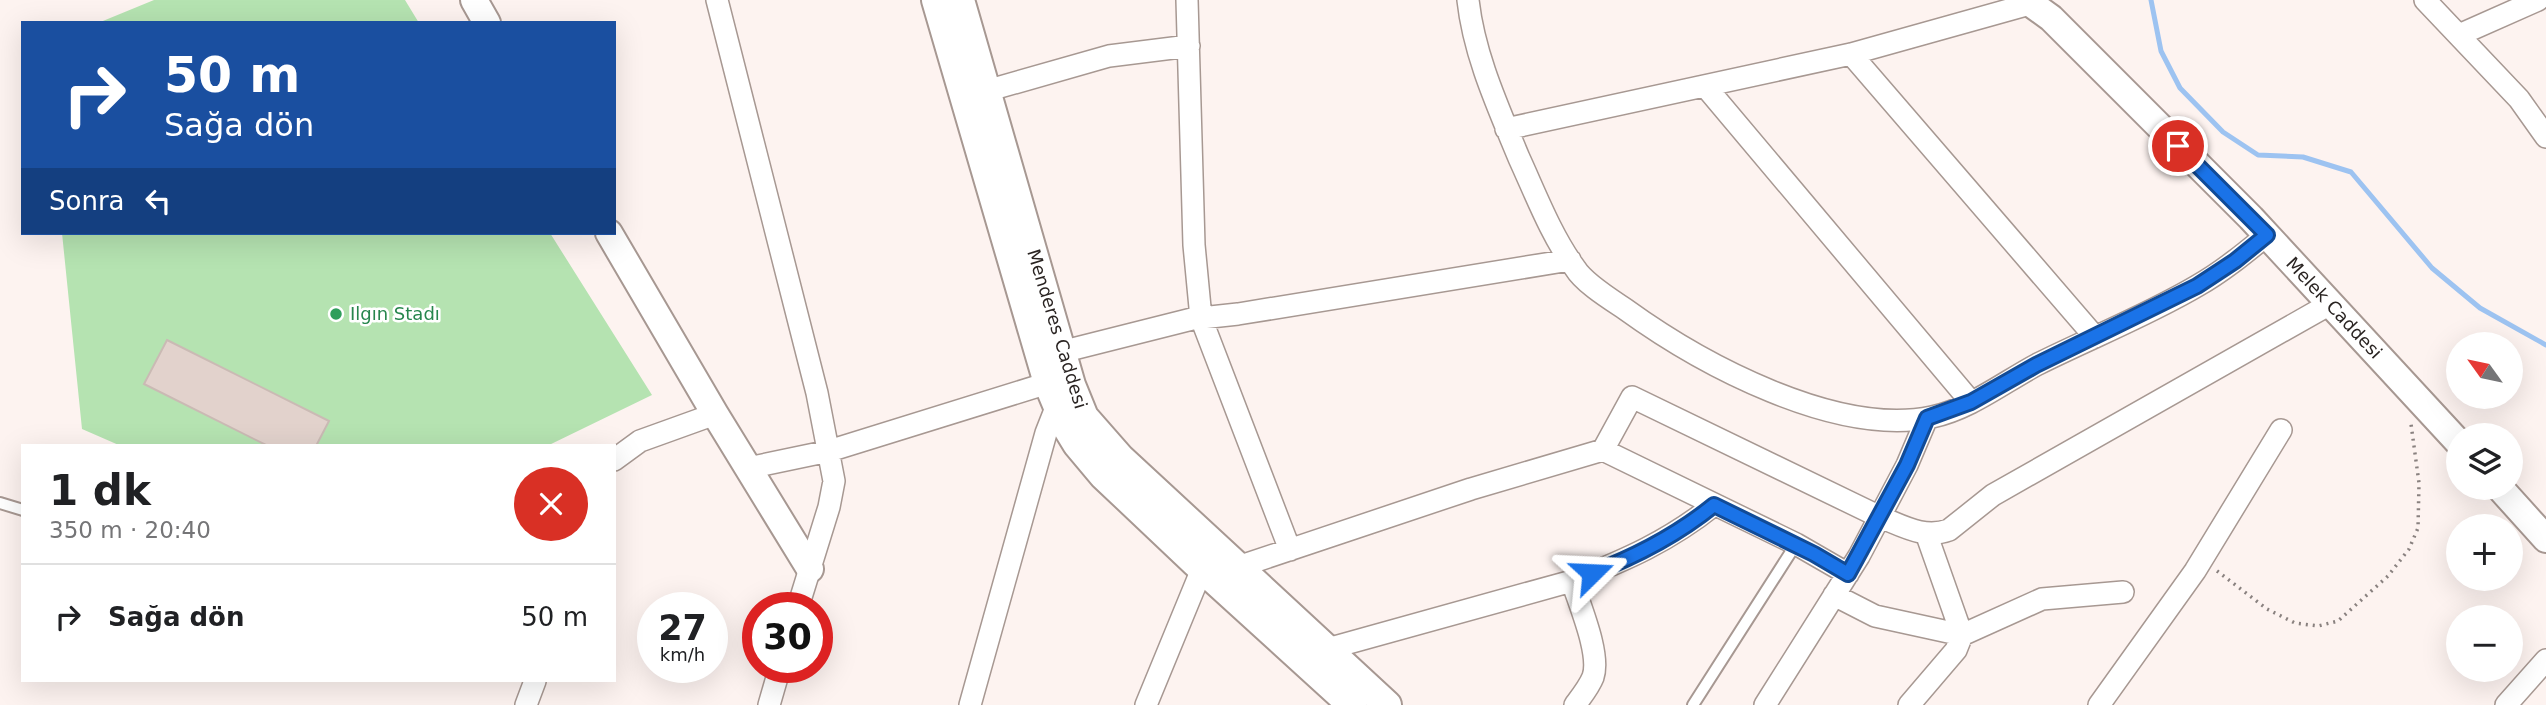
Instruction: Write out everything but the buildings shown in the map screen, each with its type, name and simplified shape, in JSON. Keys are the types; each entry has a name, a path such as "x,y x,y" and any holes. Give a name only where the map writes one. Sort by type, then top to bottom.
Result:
{"main road":[{"name":"Menderes Caddesi","path":"936,0 1052,394 1077,444 1098,470 1202,569 1352,705"},
{"name":"Menderes Caddesi","path":"960,0 1061,352 1076,401 1084,417 1120,458 1387,705"}],"street":[{"path":"474,0 486,21"},
{"path":"717,0 817,393 834,481 829,507 803,592"},
{"path":"1187,0 1194,246 1201,318 1290,550"},
{"path":"1468,0 1470,24 1482,65 1506,129 1543,213 1576,271 1654,330 1762,388 1817,407 1868,419 1905,420 1927,418 1971,402 2036,365 2197,286 2235,261 2267,235"},
{"path":"2425,0 2519,99 2546,137"},
{"path":"2459,35 2538,0"},
{"path":"1506,129 1851,54 2028,2"},
{"name":"Melek Caddesi","path":"2028,2 2050,18 2267,235 2446,429"},
{"path":"986,91 1110,56 1189,46"},
{"path":"1851,54 2095,337"},
{"path":"1705,86 1971,402"},
{"path":"610,235 810,569"},
{"path":"1061,352 1201,318 1570,260"},
{"path":"1603,450 1632,397 1880,517 1918,533 1940,533 1949,530 1993,495 2330,304"},
{"path":"748,468 829,451 1052,394 1046,433 970,705"},
{"path":"616,459 640,441 715,414"},
{"path":"1765,705 1848,574 1907,465 1927,418"},
{"path":"2099,705 2201,559 2280,430"},
{"path":"1238,567 1471,489 1603,450 1796,544 1848,574"},
{"path":"2511,500 2546,539"},
{"path":"1326,649 1572,580 1630,559 1686,527 1714,505"},
{"path":"1909,705 1956,650 1962,635 1926,533"},
{"path":"1146,705 1202,569"},
{"path":"1572,580 1592,647 1594,666 1593,677 1575,705"},
{"path":"1834,595 1875,616 1962,635 2042,599 2123,592"},
{"path":"2506,705 2546,660"},
{"path":"526,705 534,682"},
{"path":"769,705 775,683"}],"lane":[{"path":"0,503 21,509"},
{"path":"1693,705 1796,544"}],"path":[{"path":"2201,559 2267,609 2295,624 2318,626 2338,621 2388,576 2409,549 2418,528 2419,483 2408,388"}],"green space":[{"path":"154,0 405,0 418,21 103,21"},
{"name":"Ilgın Stadı","path":"62,235 551,235 652,395 551,444 116,444 82,429"}],"waterway":[{"path":"2151,0 2161,51 2180,88 2223,132 2258,155 2303,157 2351,172 2432,268 2480,308 2546,345"}],"place":[{"name":"Ilgın Stadı","path":"336,314"}],"route":[{"path":"1592,573 1630,559 1686,527 1714,505 1814,554 1848,574 1907,465 1927,418 1971,402 2036,365 2197,286 2235,261 2267,235 2178,146"}]}
